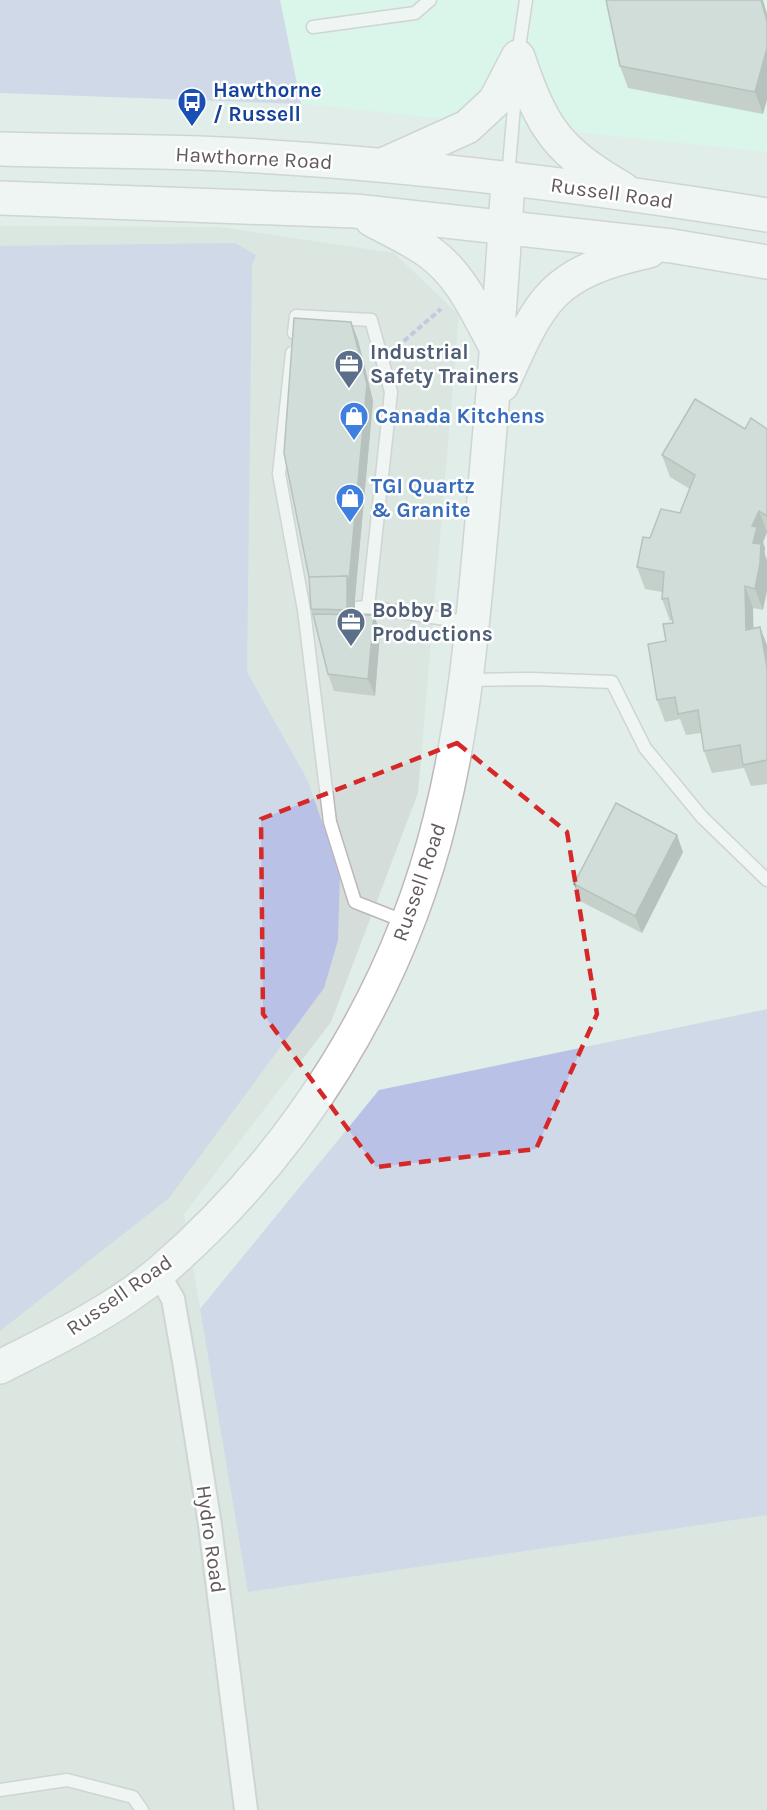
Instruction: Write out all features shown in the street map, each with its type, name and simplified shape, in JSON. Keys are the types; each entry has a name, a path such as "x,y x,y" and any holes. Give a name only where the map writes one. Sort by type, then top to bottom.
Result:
{"main road":[{"path":"380,166 467,127 495,101 518,57"},
{"path":"518,57 533,103 557,141 591,171 635,195"},
{"name":"Hawthorne Road","path":"0,149 201,153 508,178"},
{"name":"Russell Road","path":"0,1367 87,1322 158,1273 245,1189 299,1122 354,1035 406,922 441,818 467,680 497,349 508,178 767,215"},
{"path":"0,198 355,211 672,246 767,262"},
{"path":"355,211 411,240 445,266 457,279 497,349"},
{"path":"492,406 534,316 559,286 601,264 672,246"}],"street":[{"name":"Hydro Road","path":"158,1273 173,1299 185,1367 210,1525 246,1810"}],"lane":[{"path":"313,27 414,13 430,0"},
{"path":"508,178 518,57 526,0"},
{"path":"368,607 391,392 371,320 296,316 279,474 311,610 330,822 355,902 406,922"},
{"path":"355,608 368,607 472,623"},
{"path":"467,680 532,679 612,682 645,748 702,817 767,880"},
{"path":"0,1790 67,1780 133,1797 142,1810"}],"path":[{"path":"382,361 443,308"}],"highlighted area":[{"path":"457,743 567,832 597,1014 536,1149 376,1167 263,1014 261,819"}],"shaded area":[{"path":"0,0 280,0 301,104 0,93"},
{"path":"280,0 767,0 767,152 301,104"},
{"path":"0,226 219,227 394,253 459,315 418,793 331,1022 184,1214 248,1591 767,1515 767,1810 0,1810"},
{"path":"235,243 256,255 252,265 247,672 307,779 340,873 338,940 324,988 169,1198 0,1331 0,246"},
{"path":"767,1009 767,1515 248,1592 200,1309 379,1090"}],"building":[{"path":"606,0 761,0 767,21 767,48 755,92 620,66"},
{"path":"294,318 351,322 367,384 349,581 347,576 309,577 284,453"},
{"path":"695,399 745,429 751,418 767,429 767,516 759,511 752,526 757,527 753,543 761,544 760,563 755,589 745,586 746,630 760,627 767,667 767,760 743,765 740,745 704,751 698,710 678,714 675,697 657,700 648,644 666,641 663,624 673,623 668,598 662,599 664,572 637,567 643,537 650,538 661,509 680,513 695,475 662,455"},
{"path":"347,576 347,610 311,609 309,577"},
{"path":"313,614 374,615 368,679 328,674"},
{"path":"616,803 677,835 635,916 574,884"}],"place":[{"name":"Hawthorne / Russell","path":"192,128"},
{"name":"Industrial Safety Trainers","path":"349,390"},
{"name":"Canada Kitchens","path":"354,442"},
{"name":"TGI Quartz & Granite","path":"350,524"},
{"name":"Bobby B Productions","path":"351,648"}]}
